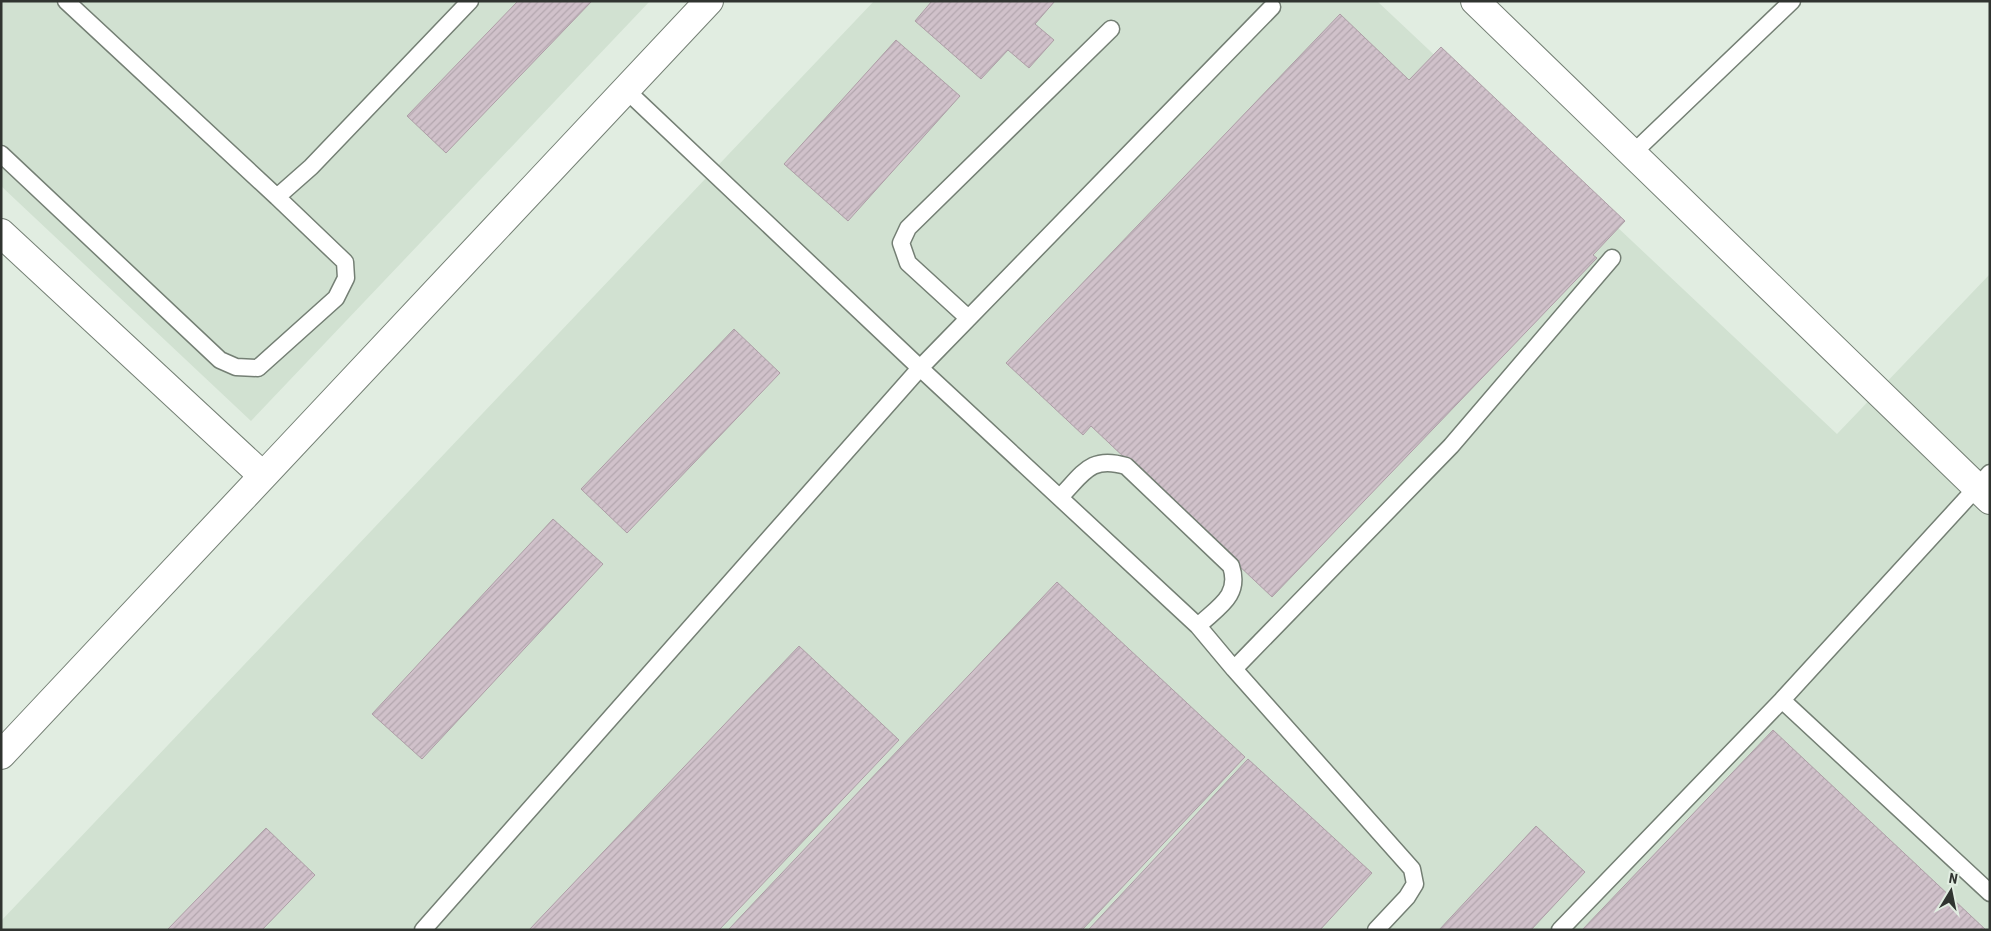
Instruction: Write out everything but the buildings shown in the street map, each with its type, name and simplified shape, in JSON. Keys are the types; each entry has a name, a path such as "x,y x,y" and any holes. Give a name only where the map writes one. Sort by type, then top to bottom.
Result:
{"street":[{"path":"1,755 709,1"},
{"path":"1475,1 1632,154 1985,487"},
{"path":"1,233 263,476"}],"lane":[{"path":"1,154 220,360 236,367 258,368 264,364 336,298 346,278 345,262 277,196 66,1"},
{"path":"277,196 311,166 470,1"},
{"path":"1632,154 1792,1"},
{"path":"423,930 920,368 967,317 1272,7"},
{"path":"967,317 908,263 901,243 908,228 1111,29"},
{"path":"626,90 920,368 1198,626 1412,869 1415,884 1407,897 1376,930"},
{"path":"1234,669 1451,446 1612,258"},
{"path":"1060,497 1092,465 1110,462 1126,466 1231,566 1236,580 1230,596 1198,626"},
{"path":"1560,930 1985,487"},
{"path":"1782,700 1990,893"}],"shaded area":[{"path":"1,1 650,1 251,421 1,186"},
{"path":"874,1 1377,1 1837,434 1990,274 1990,930 1,930 1,921"}]}
